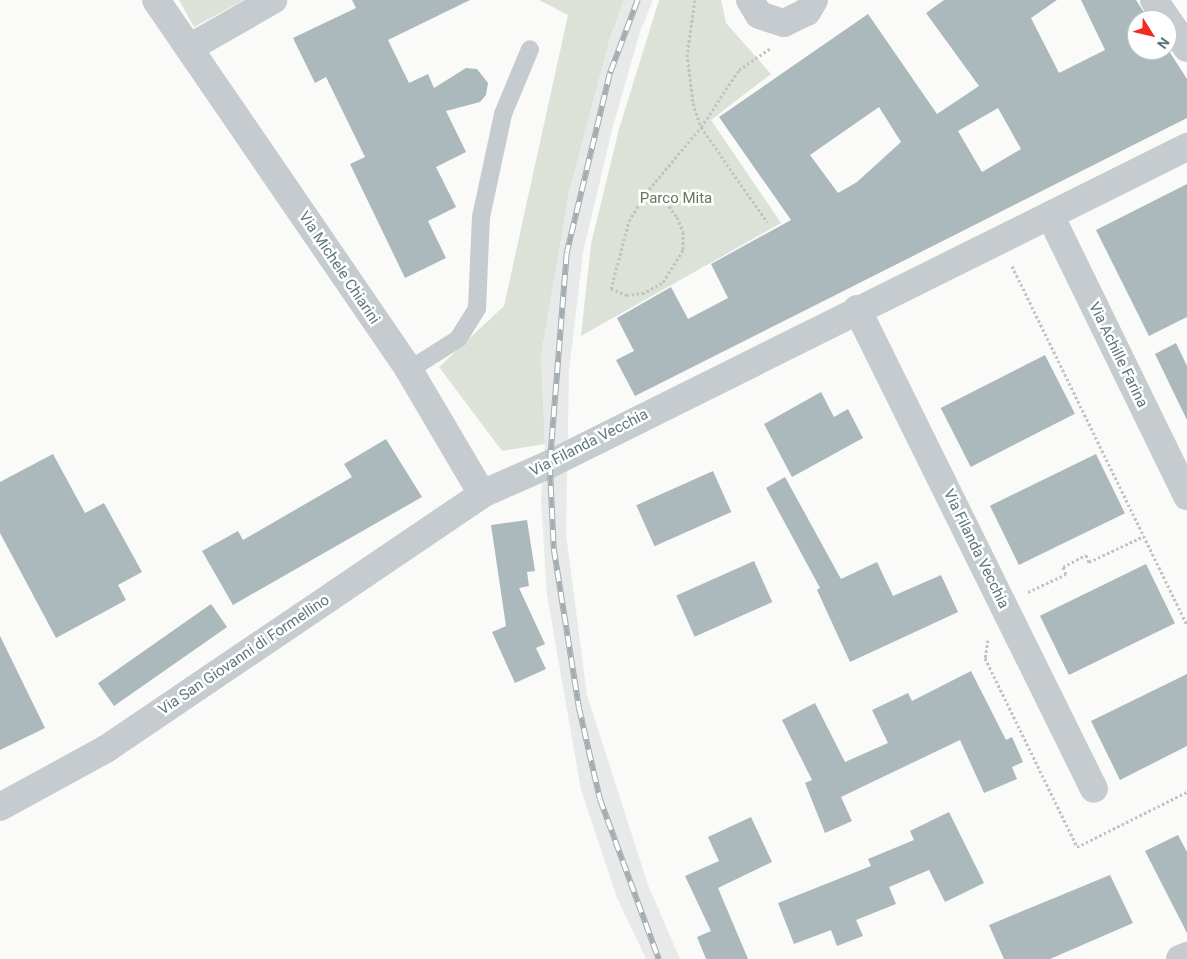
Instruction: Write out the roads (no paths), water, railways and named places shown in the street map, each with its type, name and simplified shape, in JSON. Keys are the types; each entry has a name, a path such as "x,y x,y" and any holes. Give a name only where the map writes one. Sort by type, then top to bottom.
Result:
{"street":[{"name":"Via Michele Chiarini","path":"156,0 408,370 482,494"},
{"path":"189,48 273,0"},
{"path":"750,0 759,15 784,23 798,20 814,0"},
{"path":"1154,0 1187,48"},
{"name":"Via Filanda Vecchia","path":"482,494 550,464 1187,146"},
{"name":"Via Achille Farina","path":"1050,214 1187,496"},
{"name":"Via Filanda Vecchia","path":"858,309 1094,789"},
{"name":"Via San Giovanni di Formellino","path":"0,807 106,749 482,494"},
{"path":"1180,959 1187,956"}],"lane":[{"path":"408,370 458,339 477,308 481,217 503,114 530,49"}],"railway":[{"path":"638,0 610,74 567,253 550,464 554,549 579,707 600,799 659,959"}],"park label":[{"name":"Parco Mita","path":"676,199"}]}
